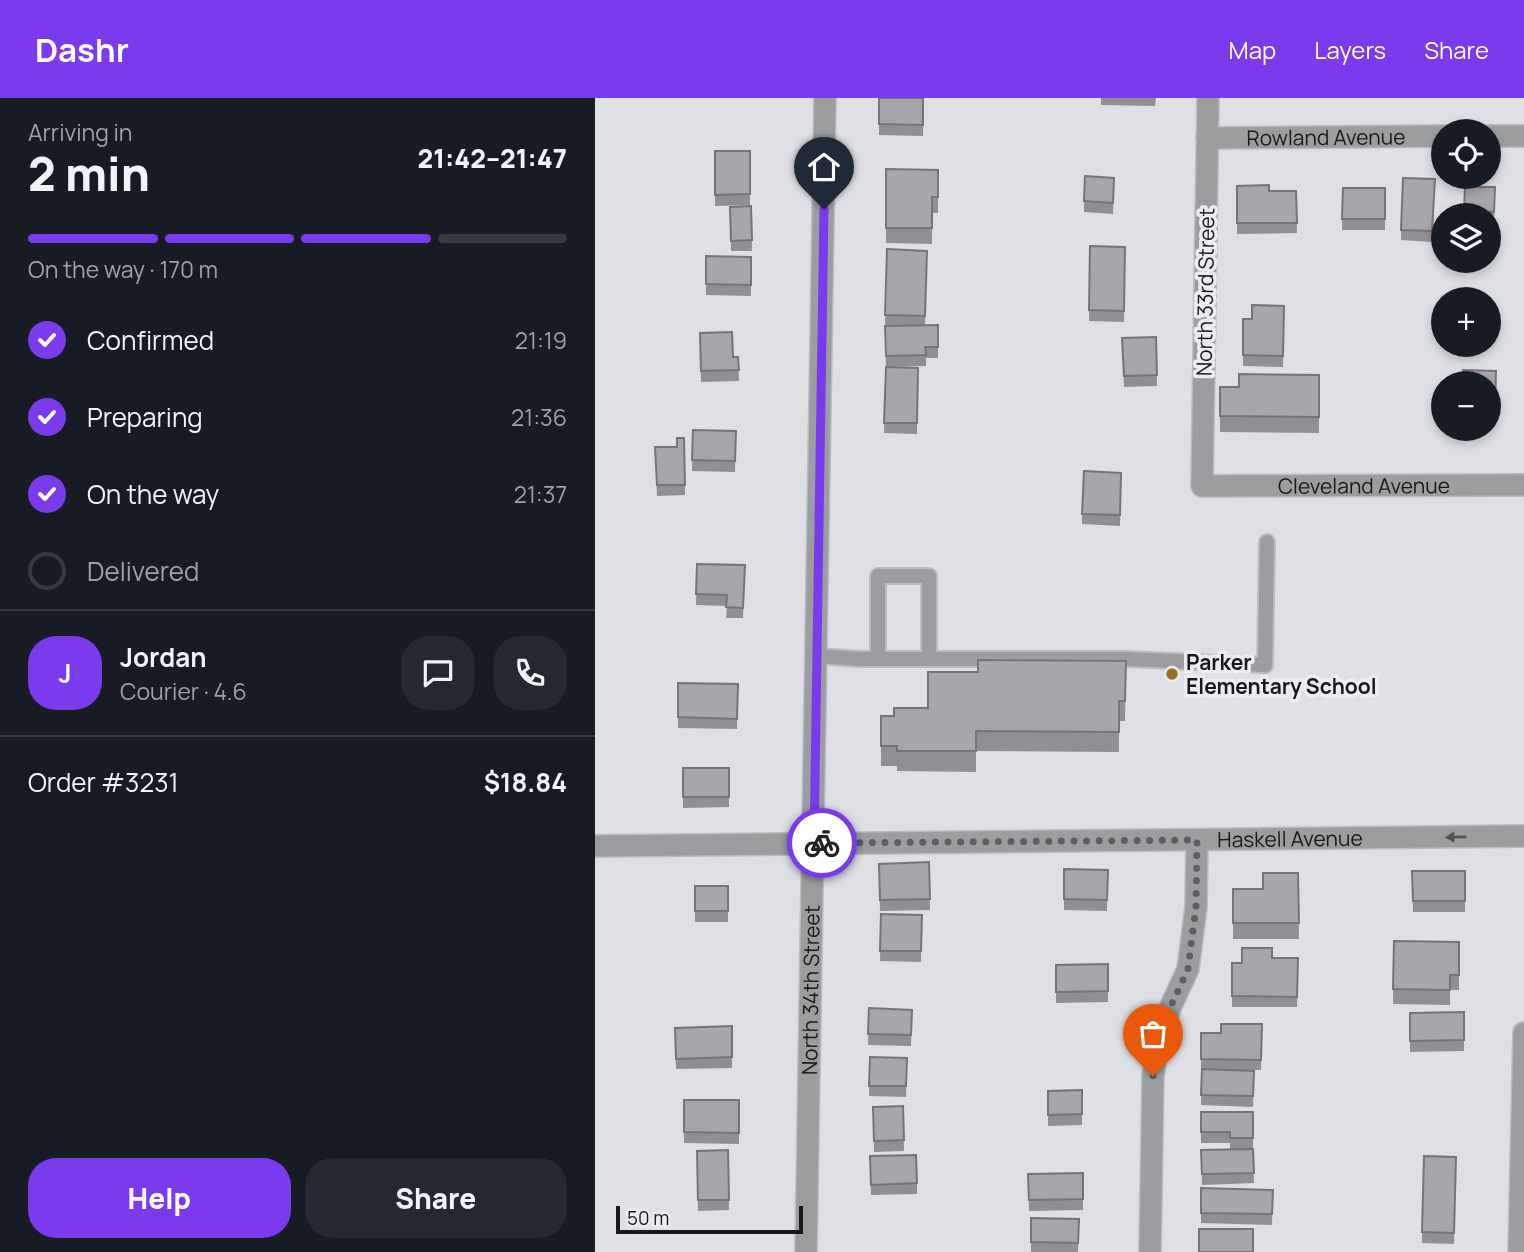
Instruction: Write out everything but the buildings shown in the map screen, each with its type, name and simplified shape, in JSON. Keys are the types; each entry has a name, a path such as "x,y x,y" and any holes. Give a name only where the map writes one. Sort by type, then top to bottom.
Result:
{"street":[{"name":"North 34th Street","path":"806,1252 825,98"},
{"name":"North 33rd Street","path":"1202,486 1208,98"},
{"name":"Rowland Avenue","path":"1207,138 1431,136"},
{"path":"1501,136 1524,136"},
{"name":"Cleveland Avenue","path":"1202,486 1524,485"},
{"name":"Haskell Avenue","path":"595,846 1524,836"},
{"path":"1150,1252 1153,1076 1157,1049 1170,1008 1188,969 1196,907 1197,840"},
{"path":"1519,1252 1524,1034"}],"lane":[{"path":"817,656 878,659 1127,659 1265,665 1267,542"},
{"path":"878,659 878,576 929,576 929,659"}],"way so far":[{"path":"822,843 1197,840 1196,907 1188,969 1170,1008 1157,1049 1153,1076"}],"place":[{"name":"Parker Elementary School","path":"1172,674"}],"route":[{"path":"822,843 814,843 824,209"}]}
